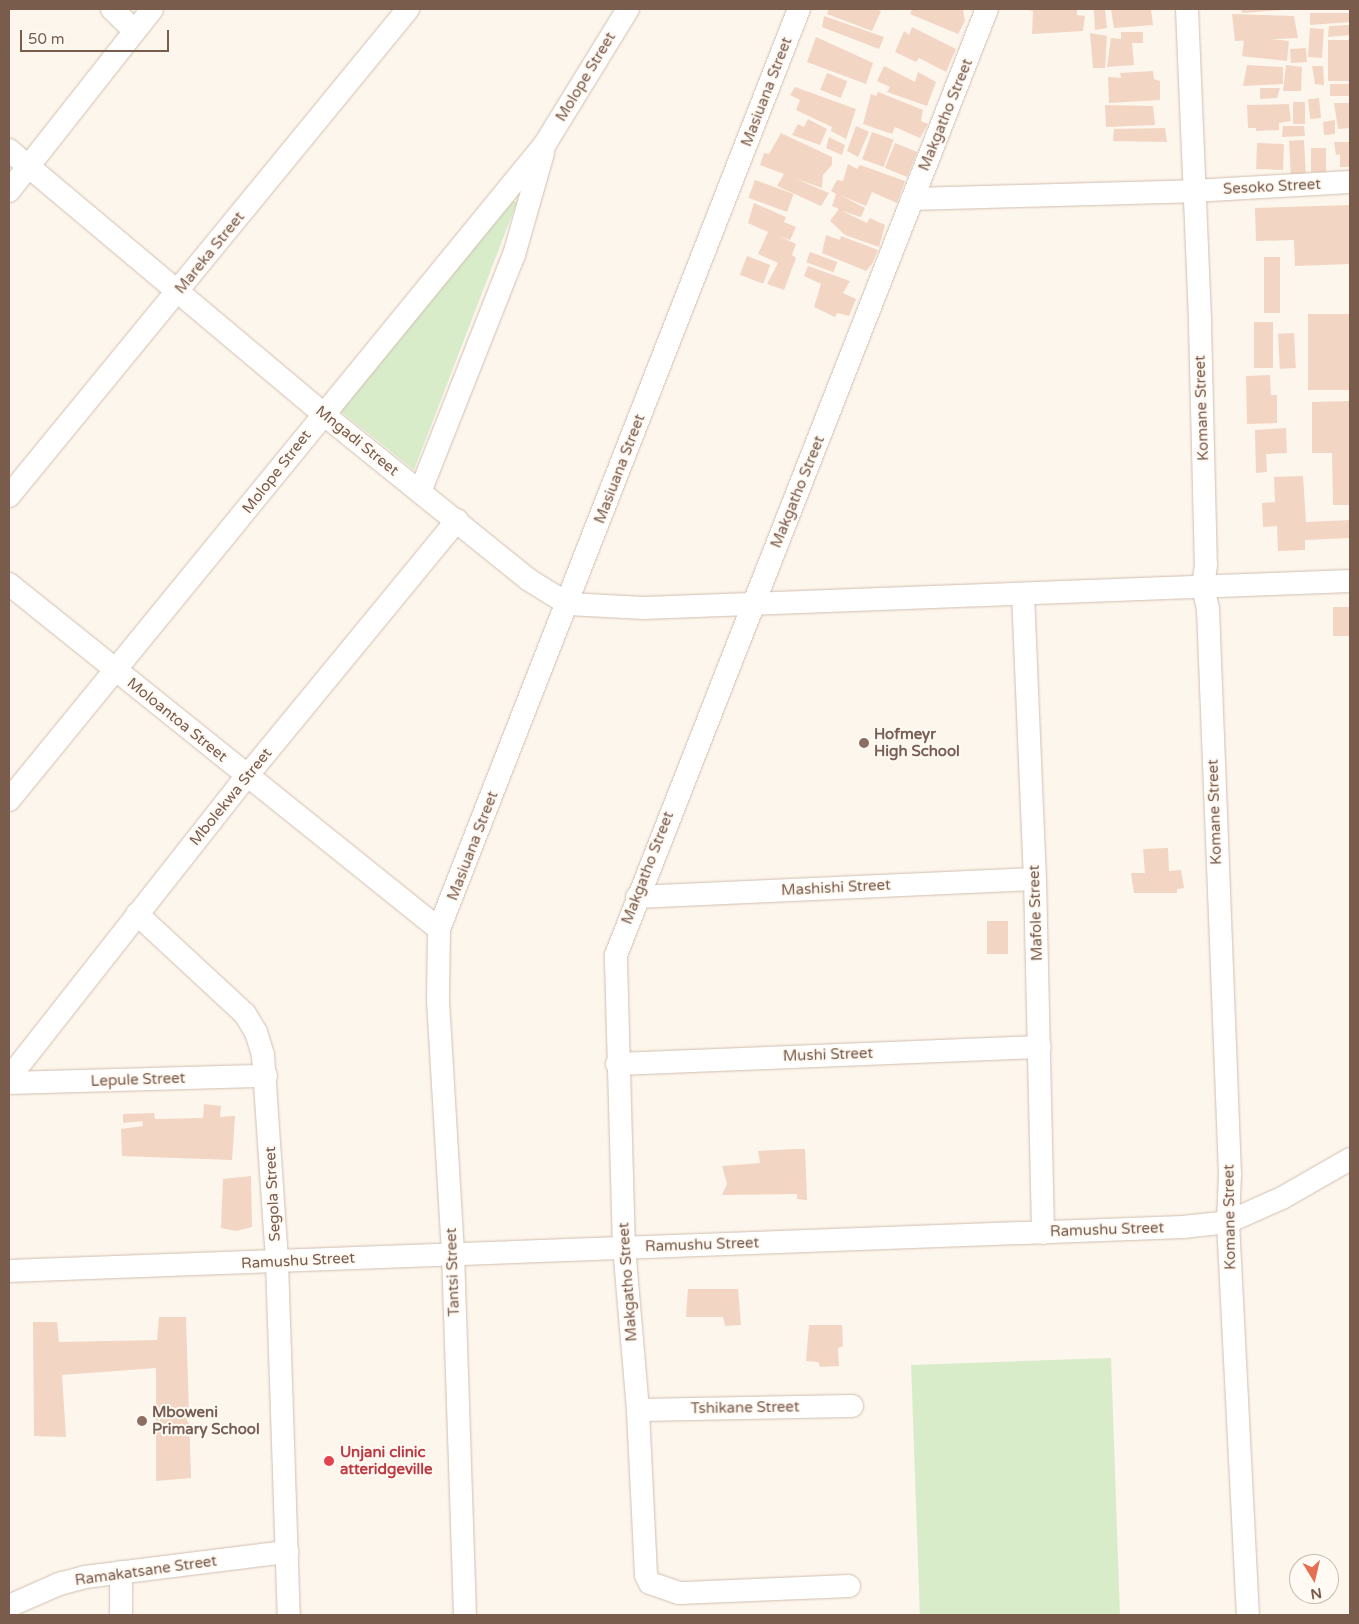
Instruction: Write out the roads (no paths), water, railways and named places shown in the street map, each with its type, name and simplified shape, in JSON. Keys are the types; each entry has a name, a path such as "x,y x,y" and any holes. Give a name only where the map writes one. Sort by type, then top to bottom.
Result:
{"street":[{"path":"112,9 134,30"},
{"path":"9,191 152,9"},
{"name":"Mareka Street","path":"9,496 179,292 408,9"},
{"name":"Molope Street","path":"9,800 113,669 271,481 322,413 545,144 628,9"},
{"name":"Masiuana Street","path":"439,929 568,604 799,9"},
{"name":"Makgatho Street","path":"849,1586 679,1594 650,1583 643,1563 638,1410 624,1248 617,1064 616,955 637,897 987,9"},
{"name":"Komane Street","path":"1187,9 1206,545 1203,587 1208,609 1230,1174 1228,1222 1248,1615"},
{"name":"Molope Street","path":"420,492 514,255 545,144"},
{"name":"Mngadi Street","path":"9,150 322,413 529,580 568,604 644,608 1350,581"},
{"name":"Sesoko Street","path":"912,199 1193,191 1350,182"},
{"name":"Mbolekwa Street","path":"9,1078 247,776 457,520"},
{"name":"Moloantoa Street","path":"9,584 439,929"},
{"name":"Mafole Street","path":"1023,594 1035,879 1043,1233"},
{"name":"Mashishi Street","path":"637,897 1035,879"},
{"name":"Segola Street","path":"137,914 245,1014 256,1032 266,1076 277,1262 289,1615"},
{"name":"Tantsi Street","path":"439,929 438,1000 453,1253 465,1615"},
{"name":"Mushi Street","path":"617,1064 1040,1047"},
{"name":"Lepule Street","path":"9,1083 266,1076"},
{"name":"Ramushu Street","path":"9,1271 277,1262 453,1253 1043,1233 1228,1222 1282,1198 1350,1158"},
{"name":"Tshikane Street","path":"638,1410 852,1406"},
{"name":"Ramakatsane Street","path":"9,1606 59,1584 121,1572 287,1552"},
{"path":"121,1572 121,1615"}],"place":[{"name":"Hofmeyr High School","path":"864,743"},
{"name":"Mboweni Primary School","path":"142,1421"},
{"name":"Unjani clinic atteridgeville","path":"329,1461"}]}
